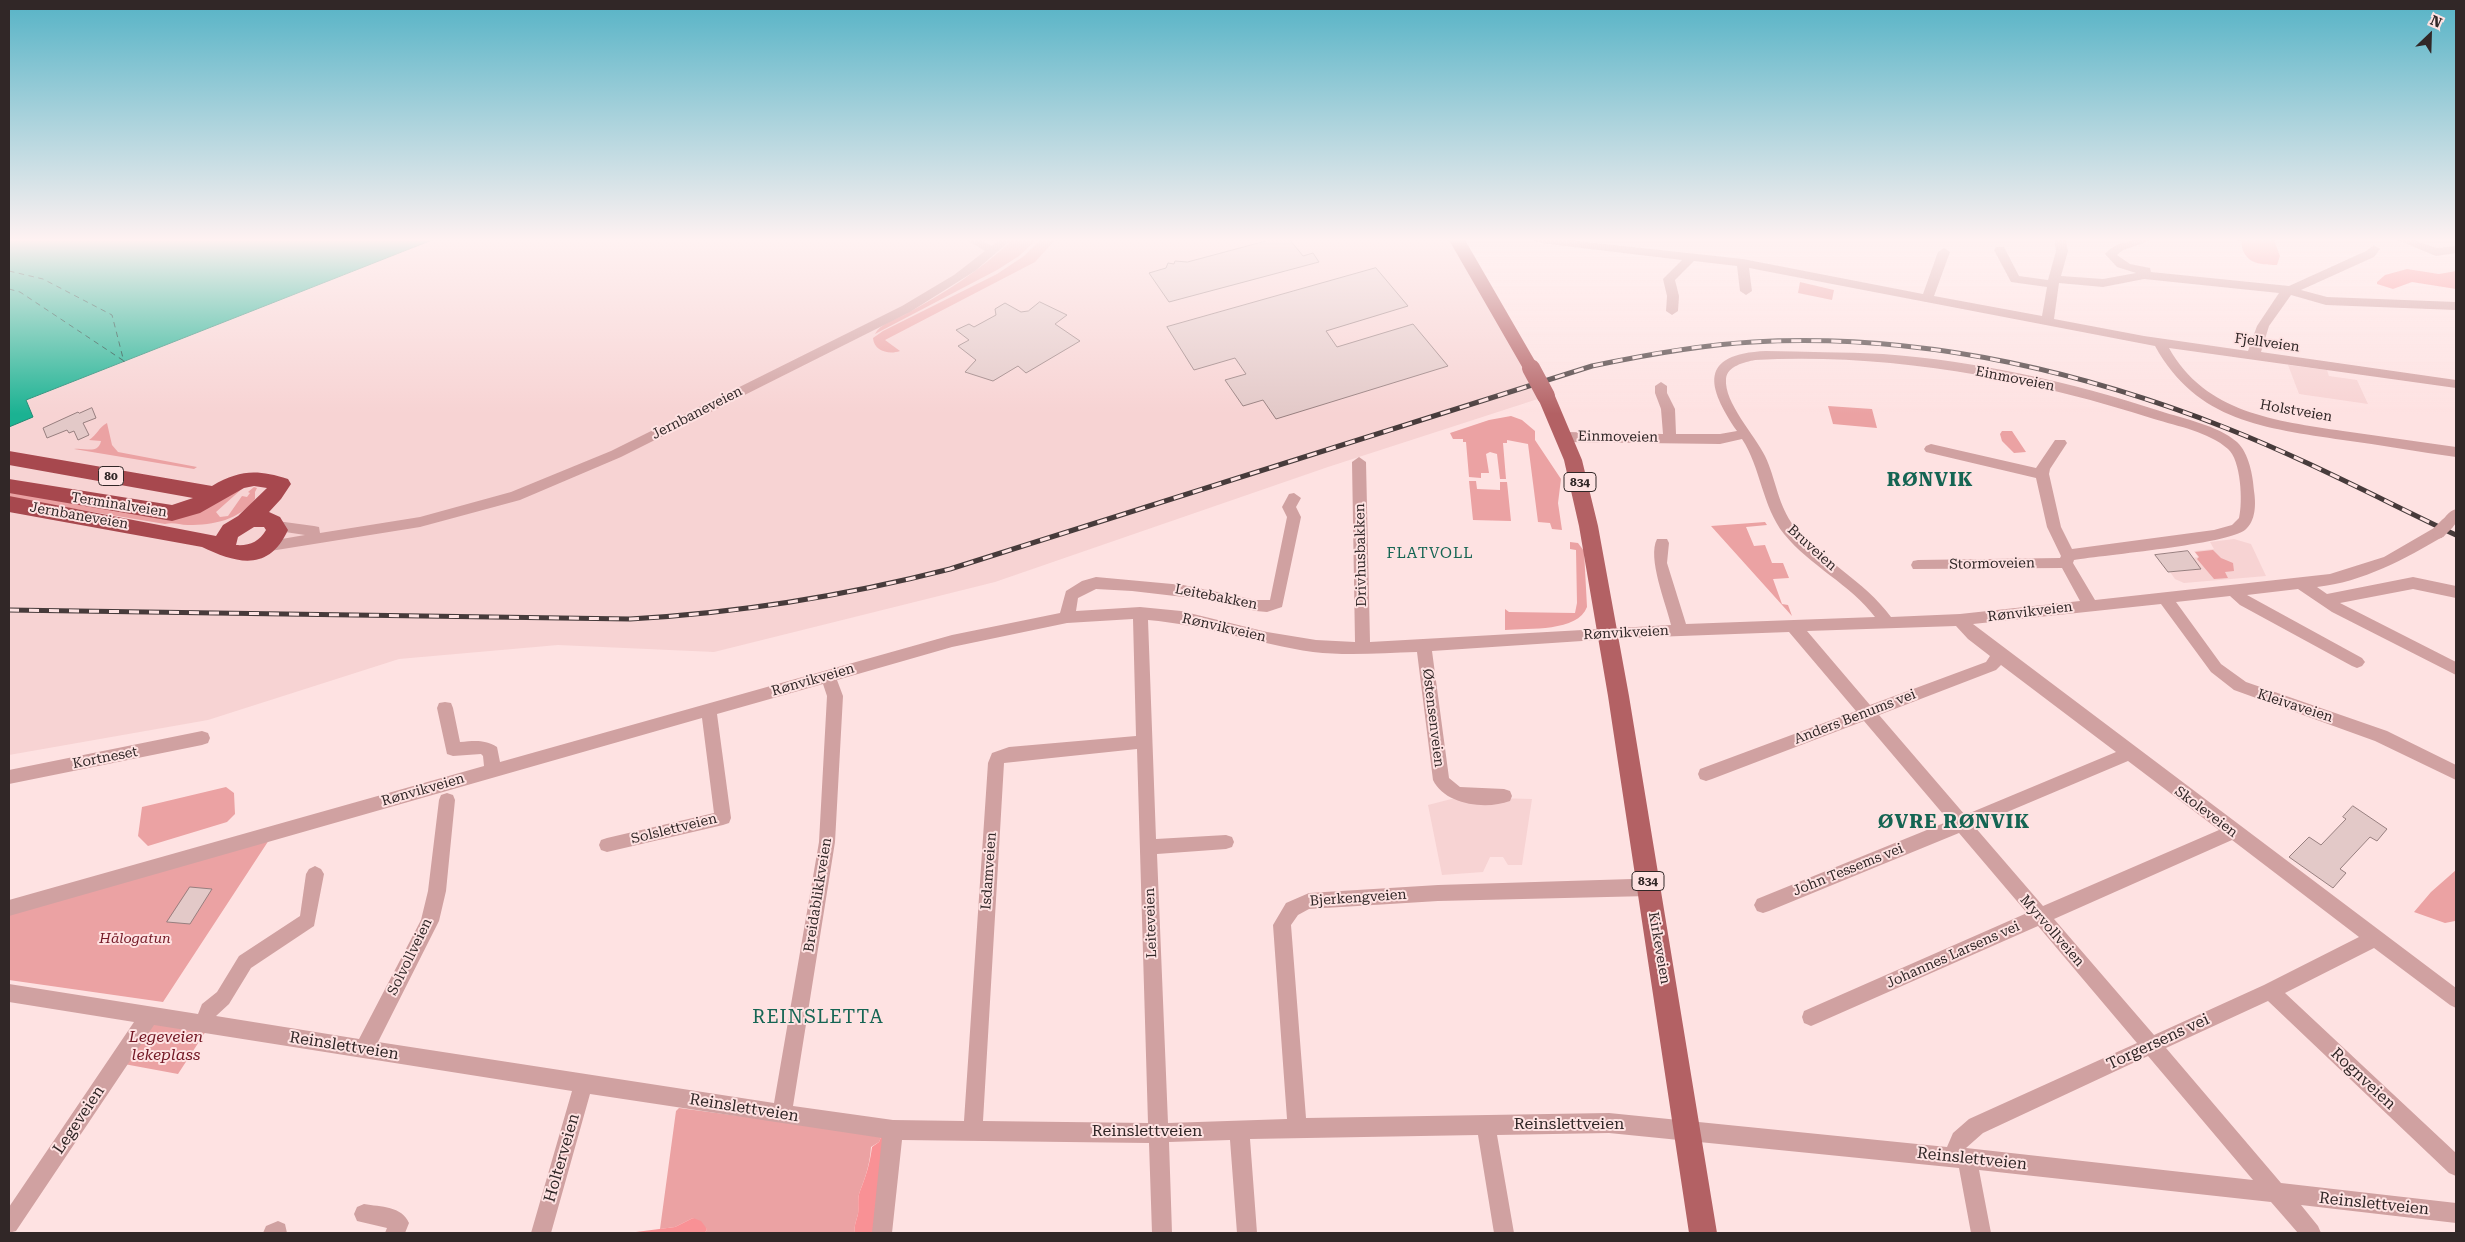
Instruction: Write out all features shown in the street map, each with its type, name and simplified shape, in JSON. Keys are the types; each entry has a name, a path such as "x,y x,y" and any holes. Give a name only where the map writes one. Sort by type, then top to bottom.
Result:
{"highway":[{"name":"80","path":"9,458 216,494"},
{"name":"Terminalveien","path":"9,486 165,513 181,513 193,509 235,484 251,478 280,484"},
{"path":"225,548 224,540 274,494 280,484"},
{"path":"264,547 273,539 280,484"},
{"name":"Jernbaneveien","path":"9,504 206,540 238,554 252,552 264,547"},
{"name":"Jernbaneveien","path":"150,529 199,531 241,524 261,518 275,524"}],"main road":[{"name":"834","path":"1492,298 1546,396 1566,437 1584,499 1608,633"},
{"name":"Kirkeveien","path":"1608,633 1703,1233"}],"street":[{"name":"Jernbaneveien","path":"264,547 420,522 515,496 589,466 925,298"},
{"path":"1672,312 1673,298"},
{"name":"Fjellveien","path":"1928,298 2160,343 2456,384"},
{"path":"2047,322 2051,298"},
{"path":"2255,356 2254,349 2264,326 2274,307 2282,298"},
{"path":"2316,298 2326,301 2456,306"},
{"name":"Holstveien","path":"2160,343 2175,371 2193,389 2211,401 2247,418 2275,426 2456,452"},
{"name":"Einmoveien","path":"1566,437 1720,439 1744,434 1720,387 1721,374 1728,365 1740,359 1753,356 1837,356 1940,366 2050,385 2123,404 2187,425 2234,446 2240,453 2248,508 2246,519 2238,529 2214,535 2067,559"},
{"path":"1661,386 1661,393 1668,409 1670,438"},
{"name":"Bruveien","path":"1744,434 1754,447 1777,511 1789,530 1862,592 1887,622"},
{"path":"2060,443 2042,474 2061,546 2090,605"},
{"path":"1931,449 2042,474"},
{"name":"Drivhusbakken","path":"1359,462 1363,648"},
{"name":"Leitebakken","path":"1067,618 1071,595 1087,585 1096,583 1170,588 1251,605 1270,606 1276,603 1280,596 1294,517 1290,507 1294,498"},
{"name":"Jernbaneveien","path":"275,524 302,531 364,530"},
{"name":"Rønvikveien","path":"9,908 952,641 1067,618 1140,613 1181,617 1296,644 1363,648 1424,646 1608,633 1960,620 2302,584 2364,571 2411,550 2447,524"},
{"path":"1662,543 1660,563 1669,588 1680,631"},
{"name":"Stormoveien","path":"1918,565 2067,559"},
{"path":"2324,600 2413,583 2456,592"},
{"path":"2302,584 2324,600 2456,670"},
{"path":"2233,592 2245,601 2357,662"},
{"name":"Kleivaveien","path":"2165,598 2216,668 2240,686 2259,695 2381,736 2456,773"},
{"name":"Leiteveien","path":"1140,613 1160,1132 1162,1233"},
{"name":"Skoleveien","path":"1960,620 1972,635 2456,1000"},
{"name":"Myrvollveien","path":"1794,627 2311,1233"},
{"name":"Østensenveien","path":"1424,646 1441,780 1444,787 1456,795 1504,796"},
{"name":"Anders Benums vei","path":"1706,774 1991,666 2000,656"},
{"name":"Breidablikkveien","path":"782,1114 827,842 835,696 828,676"},
{"path":"444,708 453,750 483,747 491,752 493,770"},
{"name":"Solslettveien","path":"607,845 723,818 709,710"},
{"name":"Kortneset","path":"9,777 202,738"},
{"name":"Isdamveien","path":"973,1130 998,758 1009,754 1144,742"},
{"name":"John Tessems vei","path":"1763,905 2118,760 2127,753"},
{"name":"Solvollveien","path":"364,1049 430,921 437,891 447,800"},
{"name":"Johannes Larsens vei","path":"1811,1017 2232,832"},
{"path":"1148,848 1226,842"},
{"path":"204,1023 209,1010 223,998 245,962 308,920 315,874"},
{"name":"Bjerkengveien","path":"1297,1128 1282,925 1294,905 1309,901 1438,893 1632,886 1649,888"},
{"name":"Torgersens vei","path":"1960,1158 1960,1140 1976,1126 2270,991 2375,938"},
{"name":"Rognveien","path":"2270,991 2456,1166"},
{"name":"Reinslettveien","path":"9,993 894,1130 1160,1132 1572,1122 1688,1129 2456,1213"},
{"name":"Legeveien","path":"9,1224 149,1016"},
{"name":"Holterveien","path":"541,1233 584,1082"},
{"path":"1486,1125 1504,1233"},
{"path":"882,1233 894,1130"},
{"path":"1238,1130 1246,1233"},
{"path":"1960,1158 1981,1233"},
{"path":"364,1214 394,1219 399,1223 395,1233"}],"shaded area":[{"path":"9,298 285,298 26,400 33,417 9,427"},
{"path":"285,298 1487,298 1541,398 1328,467 995,582 714,652 558,645 399,659 208,720 9,755 9,427 33,417 25,401"},
{"path":"2288,365 2327,370 2329,376 2357,380 2368,404 2299,394"},
{"path":"2234,539 2251,544 2266,576 2184,583 2175,579 2170,572 2201,569 2192,558 2198,557 2194,551 2214,549 2210,542"},
{"path":"1459,797 1532,799 1522,865 1508,865 1503,857 1490,857 1483,872 1442,875 1428,805"},
{"path":"882,1135 888,1135 875,1233 855,1233 859,1194 868,1169 872,1147 879,1142"},
{"path":"693,1218 701,1221 707,1229 705,1233 628,1233 675,1227"}],"green space":[{"path":"934,298 944,298 875,334 884,325"},
{"path":"949,298 966,298 885,340 900,351 887,352 876,346 873,338 883,331"},
{"path":"1828,406 1872,409 1877,428 1833,424"},
{"path":"1511,416 1522,420 1535,431 1535,440 1561,479 1558,503 1562,530 1552,529 1550,523 1538,522 1528,444 1507,440 1507,443 1503,443 1506,479 1500,479 1497,454 1490,452 1486,454 1489,473 1481,473 1481,478 1469,477 1466,442 1463,442 1463,439 1453,439 1450,433 1489,420"},
{"path":"107,423 112,445 118,452 197,467 194,469 74,449 90,450 97,448 101,441 89,440"},
{"path":"2002,431 2012,431 2026,452 2014,453 2002,441 2000,434"},
{"path":"1469,481 1476,481 1477,489 1500,490 1500,482 1507,482 1511,521 1473,520"},
{"path":"244,487 216,512 220,517 228,516 242,496 247,497 250,493 248,492 254,487 257,488 255,499 249,506 225,520 198,525 165,524 9,498 9,491 169,518"},
{"path":"1765,522 1767,525 1746,527 1754,546 1765,545 1772,563 1783,563 1789,578 1773,579 1782,604 1788,605 1792,616 1711,526"},
{"path":"1570,542 1578,543 1584,551 1587,607 1582,615 1574,621 1563,625 1505,630 1505,609 1509,612 1575,613 1577,603 1576,550 1570,549"},
{"path":"2213,550 2221,558 2233,563 2234,571 2225,572 2228,578 2214,579 2197,559 2199,557 2195,552"},
{"path":"226,787 234,793 235,814 227,822 148,846 138,836 142,807"},
{"name":"Hålogatun","path":"269,840 163,1002 9,980 9,914"},
{"path":"2456,870 2455,921 2445,923 2414,912 2431,892"},
{"name":"Legeveien lekeplass","path":"156,1022 208,1028 178,1074 124,1064 148,1028"},
{"path":"679,1108 882,1135 879,1142 871,1147 870,1159 859,1197 855,1233 705,1233 707,1229 693,1218 675,1227 660,1229 676,1111"}],"building":[{"path":"1166,298 1184,298 1169,302"},
{"path":"1270,298 1401,298 1408,306 1326,331 1337,347 1413,324 1448,366 1276,419 1263,400 1243,406 1225,380 1246,374 1235,358 1194,370 1167,327"},
{"path":"1040,302 1067,315 1055,324 1080,341 1026,373 1018,366 993,381 965,372 976,360 958,346 969,340 956,330 969,324 974,327 996,315 995,309 1005,303 1021,312 1028,311"},
{"path":"92,408 96,418 83,423 89,435 78,440 74,431 69,433 67,430 47,438 43,428 78,412"},
{"path":"2188,551 2201,569 2168,572 2155,555"},
{"path":"2353,806 2387,829 2377,841 2370,837 2340,869 2346,873 2333,888 2289,857 2309,837 2321,845 2346,819 2343,817"},
{"name":"Hålogatun","path":"190,887 212,889 190,924 167,922"}],"ferry route":[{"path":"29,298 124,361"},
{"path":"79,298 112,315 124,361"}],"railway":[{"path":"9,610 630,619 751,608 791,602 910,579 950,569 1592,366 1672,351 1753,342 1814,341 1874,343 1934,350 1994,359 2112,388 2169,407 2255,440 2456,535"}],"district":[{"name":"RØNVIK","path":"1930,480"},
{"name":"FLATVOLL","path":"1430,554"},
{"name":"ØVRE RØNVIK","path":"1954,822"},
{"name":"REINSLETTA","path":"818,1017"}]}
